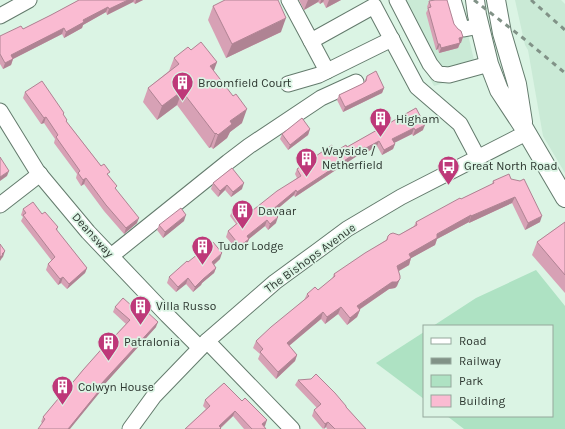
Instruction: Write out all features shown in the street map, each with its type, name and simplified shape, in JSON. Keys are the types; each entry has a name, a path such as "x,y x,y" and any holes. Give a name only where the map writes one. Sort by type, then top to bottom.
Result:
{"main road":[{"path":"475,0 489,64 499,90 525,130 565,198"},
{"path":"497,5 502,33 517,84 525,130"}],"street":[{"path":"0,16 29,0"},
{"path":"289,0 311,41 323,73"},
{"path":"397,0 430,64 438,74 449,75 489,64"},
{"path":"453,0 461,27 464,29 480,26"},
{"path":"311,41 374,6 418,87 460,124 478,158"},
{"path":"288,84 323,73 392,39"},
{"path":"111,256 249,146 322,98 356,82"},
{"name":"Deansway","path":"0,112 40,174 88,232 167,315 204,345 292,429"},
{"name":"The Bishops Avenue","path":"130,429 154,396 204,345 275,282 348,229 401,197 478,158 525,130"},
{"path":"0,205 40,174"}],"shaded area":[{"path":"389,0 460,0 477,73 434,86"},
{"path":"515,0 561,0 565,4 565,173 543,136 528,50 525,45"}],"green space":[{"path":"536,270 565,306 565,429 464,429 448,417 553,417 553,325 435,325 476,298"},
{"path":"423,333 423,398 376,363"}],"building":[{"path":"79,0 128,0 109,9 108,7 83,20 84,22 66,32 64,28 11,55 13,59 5,63 0,54 0,36 21,26 23,29"},
{"path":"225,0 278,0 286,18 232,44 213,6"},
{"path":"447,0 454,24 461,31 463,37 459,38 460,43 441,48 440,44 438,44 428,8 431,7 429,1"},
{"name":"Broomfield Court","path":"201,42 217,62 210,66 233,96 236,94 247,109 230,121 232,124 218,135 216,133 215,134 182,91 162,106 148,88 179,64 174,58 188,47 191,50"},
{"path":"376,71 384,88 345,107 339,95 362,84 366,81 367,76"},
{"path":"42,81 64,113 63,114 67,120 66,121 101,166 104,164 110,172 107,174 117,186 115,188 139,218 126,228 106,205 86,178 83,180 78,173 80,171 56,137 58,135 46,117 44,118 25,92"},
{"path":"416,108 425,125 415,130 414,128 392,139 395,144 384,150 379,141 366,148 365,147 297,192 296,190 272,210 278,217 270,224 267,220 247,236 249,239 240,246 228,231 240,221 232,211 240,204 248,214 277,191 301,176 297,169 332,145 336,151 346,145 347,147"},
{"path":"302,118 310,129 290,145 282,134"},
{"path":"0,157 9,171 0,177"},
{"path":"232,168 244,183 233,192 227,185 220,191 213,183"},
{"path":"509,174 511,179 520,181 524,179 542,216 528,223 515,197 471,215 437,234 437,238 409,254 411,258 397,266 400,279 397,282 392,282 357,306 360,310 350,318 341,307 327,317 323,312 287,343 297,355 278,372 260,352 263,349 256,341 309,296 307,294 315,287 318,290 335,276 334,274 387,240 390,234 393,233 399,235 417,225 416,222"},
{"path":"33,202 42,214 45,212 58,227 56,229 87,268 69,284 63,277 60,279 48,264 55,257 23,215 26,213 23,209"},
{"path":"181,208 186,215 165,232 159,225"},
{"path":"565,222 565,275 537,242"},
{"path":"213,242 222,253 212,262 216,268 195,287 188,278 178,287 169,277 187,261 188,262"},
{"path":"0,244 5,251 0,257"},
{"path":"123,298 141,314 145,310 158,322 101,384 103,386 68,429 38,429 45,419 43,417 63,393 114,335 115,336 130,320 115,307"},
{"path":"316,374 335,393 366,429 335,429 328,422 325,424 314,410 321,404 298,380 311,379"},
{"path":"224,383 242,401 245,398 267,420 262,424 266,429 252,429 235,411 219,426 221,428 220,429 185,429 210,406 205,400"}],"railway":[{"path":"474,0 565,73"},
{"path":"531,0 565,30"}],"place":[{"name":"Broomfield Court","path":"183,102"},
{"name":"Higham","path":"380,138"},
{"name":"Wayside / Netherfield","path":"306,178"},
{"name":"Great North Road","path":"449,186"},
{"name":"Davaar","path":"243,230"},
{"name":"Tudor Lodge","path":"202,266"},
{"name":"Villa Russo","path":"141,326"},
{"name":"Patralonia","path":"108,362"},
{"name":"Colwyn House","path":"63,406"}]}
